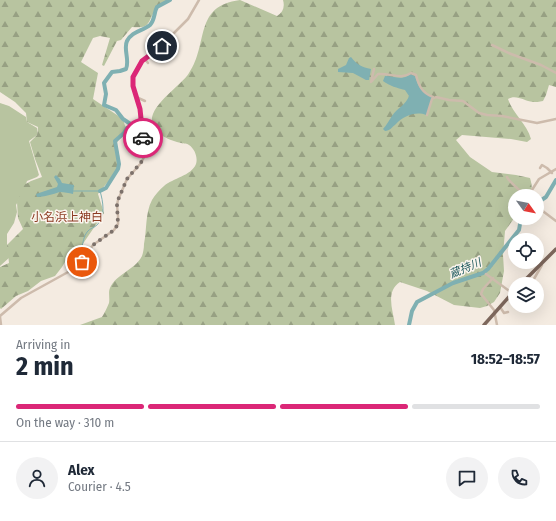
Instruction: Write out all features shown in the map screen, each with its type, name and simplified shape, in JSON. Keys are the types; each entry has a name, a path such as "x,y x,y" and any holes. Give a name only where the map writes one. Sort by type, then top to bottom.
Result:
{"main road":[{"path":"544,261 556,249"},
{"path":"528,277 536,269"},
{"path":"484,325 506,299"}],"street":[{"path":"1,325 0,316 22,298 74,270 82,262 93,245 114,230 118,224 117,205 120,195 127,179 143,159 141,114 133,86 133,77 144,58 158,49 188,19 199,0"},
{"path":"492,45 511,54 542,65 556,73"},
{"path":"144,58 148,63"},
{"path":"374,68 371,82 378,74 404,77 412,73 416,76 419,86 424,92 434,97 463,101 479,113 537,123 556,119"},
{"path":"136,97 145,101"},
{"path":"427,115 434,97"},
{"path":"540,168 542,165 545,166 552,173"},
{"path":"533,189 539,179 552,173 556,169"},
{"path":"506,177 509,182 519,189"},
{"path":"544,212 556,221"},
{"path":"82,262 87,265"},
{"path":"486,274 508,287"},
{"path":"493,278 483,289 481,294 490,303 495,313 497,325"},
{"path":"500,307 504,313 508,312"}],"green space":[{"path":"0,0 171,0 156,9 146,26 132,27 121,40 117,41 104,66 102,65 110,38 100,36 93,38 81,62 98,73 93,99 123,119 126,129 116,144 119,153 119,160 116,172 98,194 104,213 80,248 71,252 55,276 41,281 28,291 16,296 1,309 0,267 9,263 7,245 23,229 18,218 17,202 19,193 22,186 42,177 30,142 37,135 38,127 27,122 26,113 15,102 0,92"},
{"path":"240,0 277,16 283,9 283,0 556,0 556,87 549,85 543,101 539,102 514,97 508,99 531,139 527,142 511,139 462,135 456,140 470,157 492,172 530,178 532,185 532,189 508,189 508,225 509,225 505,231 503,255 504,271 500,293 494,302 480,308 454,305 427,291 400,282 395,286 391,296 395,325 80,325 102,317 109,303 109,290 113,283 135,265 142,256 148,210 154,196 168,183 194,168 196,164 196,154 193,149 187,144 168,139 159,134 153,127 152,116 155,109 166,96 189,73 195,62 208,18 215,10 225,4"},
{"path":"0,103 9,106 26,117 27,122 37,128 37,135 29,141 39,175 27,181 16,205 17,212 14,223 7,234 7,244 10,257 0,266"}],"water":[{"path":"351,57 360,65 371,69 369,80 366,80 353,73 338,72 338,69 346,65"},
{"path":"410,74 415,76 423,91 432,97 427,114 414,114 406,117 399,121 390,130 385,131 383,129 394,113 406,102 409,96 405,90 394,87 383,81 385,76 401,78"},
{"path":"56,175 62,183 74,185 73,194 60,192 37,197 36,194 57,187 58,184 54,177"}],"waterway":[{"path":"100,191 106,188 118,169 119,164 115,141 127,128 131,127 132,125 123,119 116,110 104,105 106,94 104,83 112,72 126,69 127,41 132,35 150,25 153,21 157,7 170,0"},
{"name":"蔵持川","path":"544,198 556,180"},
{"path":"73,191 100,191 102,199 102,218 97,225 87,232 84,237 82,247"},
{"name":"蔵持川","path":"409,325 412,311 417,302 453,283 483,273 488,269 519,230 520,225"}],"way so far":[{"path":"82,262 93,245 114,230 118,224 118,200 127,179 143,160 143,138"}],"district":[{"name":"小名浜上神白","path":"67,217"}],"route":[{"path":"143,138 140,109 134,92 132,80 143,59 162,46"}]}
